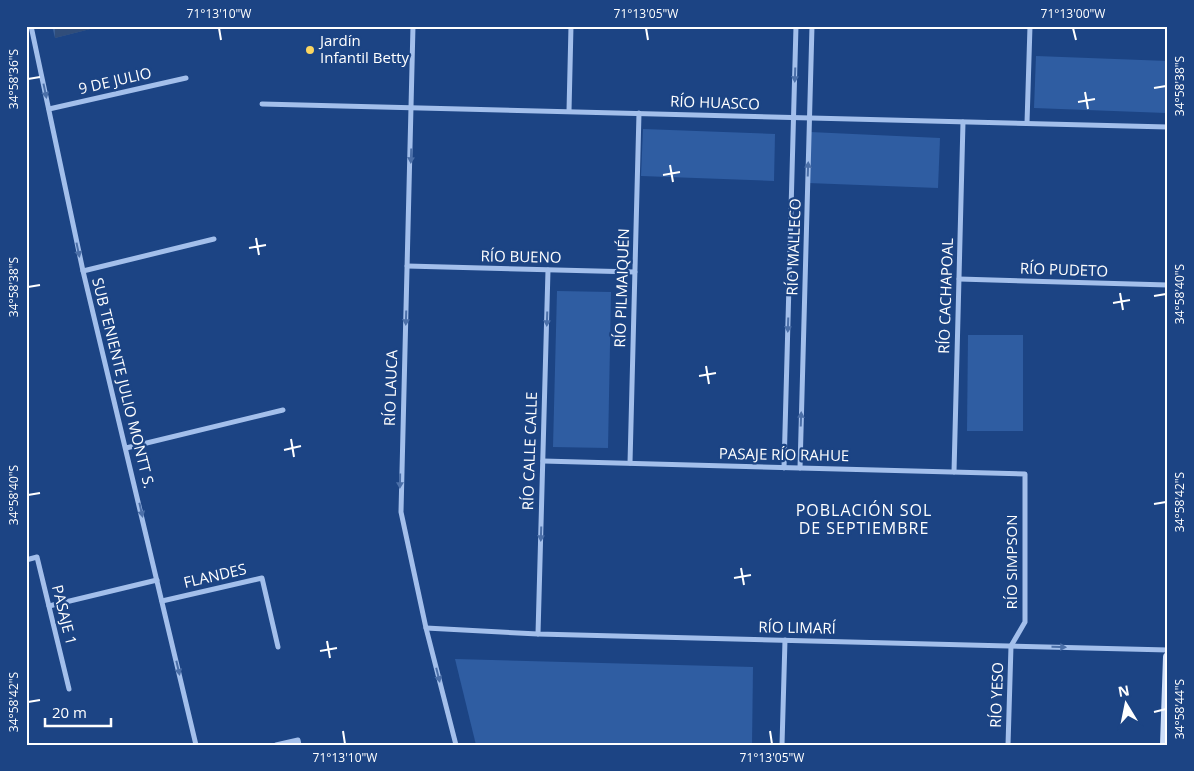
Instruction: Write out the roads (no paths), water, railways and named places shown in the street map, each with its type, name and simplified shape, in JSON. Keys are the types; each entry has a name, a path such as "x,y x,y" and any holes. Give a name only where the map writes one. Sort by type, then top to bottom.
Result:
{"main road":[{"path":"1165,745 1168,657"}],"street":[{"name":"SUB TENIENTE JULIO MONTT S.","path":"31,26 83,271 196,745"},
{"name":"RÍO LAUCA","path":"413,26 400,492 404,530 426,628 456,745"},
{"path":"569,111 572,26"},
{"name":"RÍO MALLECO","path":"784,468 796,26"},
{"name":"RÍO MALLECO","path":"800,468 812,26"},
{"path":"1027,123 1030,26"},
{"name":"9 DE JULIO","path":"49,109 186,78"},
{"name":"RÍO HUASCO","path":"262,104 1168,127"},
{"name":"RÍO PILMAIQUÉN","path":"630,463 639,113"},
{"name":"RÍO CACHAPOAL","path":"954,472 963,122"},
{"path":"83,271 214,239"},
{"name":"RÍO BUENO","path":"407,266 635,272"},
{"name":"RÍO CALLE CALLE","path":"538,634 548,270"},
{"name":"RÍO PUDETO","path":"959,279 1168,285"},
{"path":"126,448 283,410"},
{"name":"PASAJE RÍO RAHUE","path":"543,461 1025,474"},
{"name":"RÍO SIMPSON","path":"1011,646 1025,622 1025,474"},
{"name":"PASAJE 1","path":"26,560 37,558 70,689"},
{"name":"FLANDES","path":"162,601 262,578 278,647"},
{"path":"49,606 157,580"},
{"name":"RÍO LIMARÍ","path":"426,628 538,634 1168,650"},
{"path":"782,745 785,640"},
{"name":"RÍO YESO","path":"1008,745 1011,646"},
{"path":"276,745 298,740 299,745"}],"place":[{"name":"Jardín Infantil Betty","path":"310,50"}],"district":[{"name":"POBLACIÓN SOL DE SEPTIEMBRE","path":"864,519"}]}
